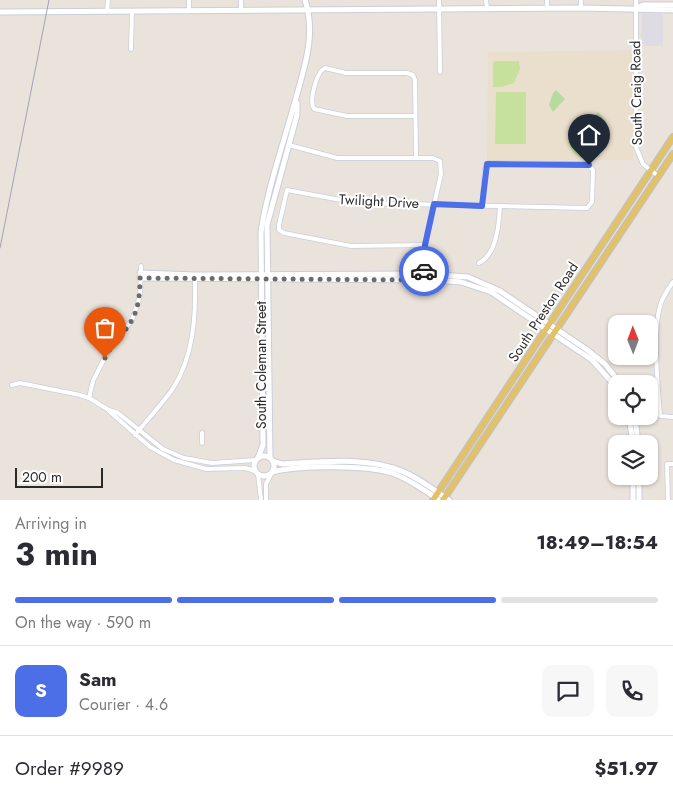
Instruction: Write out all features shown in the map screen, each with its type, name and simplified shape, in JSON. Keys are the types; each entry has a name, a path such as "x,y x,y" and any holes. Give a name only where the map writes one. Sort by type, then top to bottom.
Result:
{"main road":[{"name":"South Preston Road","path":"440,498 548,327 673,137"},
{"name":"South Preston Road","path":"440,498 555,332 673,154"}],"street":[{"path":"106,11 108,0"},
{"path":"189,0 189,11"},
{"path":"240,0 241,11"},
{"name":"South Coleman Street","path":"257,459 262,446 265,423 264,277 267,225 309,42 305,0"},
{"path":"439,0 440,72"},
{"path":"486,0 487,8"},
{"path":"547,0 547,8"},
{"path":"581,0 581,8"},
{"name":"South Craig Road","path":"636,0 635,144 640,159 658,176"},
{"path":"636,8 643,5 673,5"},
{"path":"0,12 487,8 636,8 673,10"},
{"path":"130,49 132,11"},
{"path":"415,116 347,116 332,114 312,107 320,72 323,69 346,73 413,75 415,116 416,158"},
{"path":"286,144 337,158 433,158 440,161 441,174 425,245 424,277"},
{"name":"Twilight Drive","path":"425,245 351,246 305,238 279,230 287,190 357,203 434,204 482,206 587,208 591,206 593,170 587,164 487,164 482,206"},
{"path":"479,263 487,256 494,241 500,206"},
{"path":"89,398 93,381 109,349 132,320 140,296 141,266"},
{"path":"140,275 195,277 468,277 490,285 598,365 608,377"},
{"path":"135,435 172,389 183,368 193,329 195,277"},
{"path":"673,282 660,304 658,320 660,416 673,417"},
{"path":"555,332 601,360 614,375"},
{"path":"12,385 20,383 80,394 118,413 162,449 191,460 216,463 257,459 264,456 282,464 323,466"},
{"path":"109,410 135,435 160,453 181,463 206,468 245,468 264,476 291,468 364,463 388,466 411,475 440,498"},
{"name":"South Coleman Street","path":"265,423 271,459"},
{"path":"202,433 202,443"},
{"path":"257,459 256,473 261,500"},
{"path":"266,500 266,484 272,473 271,459"},
{"path":"668,500 667,464 673,464"},
{"path":"633,485 633,500"},
{"path":"639,485 639,500"}],"shaded area":[{"path":"642,13 663,14 663,46 641,46"},
{"path":"632,50 633,160 487,161 488,52"}],"green space":[{"path":"495,61 519,61 520,69 514,83 502,87 493,87 493,63"},
{"path":"556,90 565,99 553,112 549,105"},
{"path":"496,92 526,92 526,144 495,144"},
{"path":"598,112 606,121 607,128 598,137 586,124"},
{"path":"590,133 600,156 584,159 576,155 568,141"}],"railway":[{"path":"0,248 49,0"}],"way so far":[{"path":"105,358 109,349 132,320 140,296 140,278 195,280 424,280 424,271"}],"route":[{"path":"424,271 425,245 434,204 482,206 487,164 589,165"}]}
